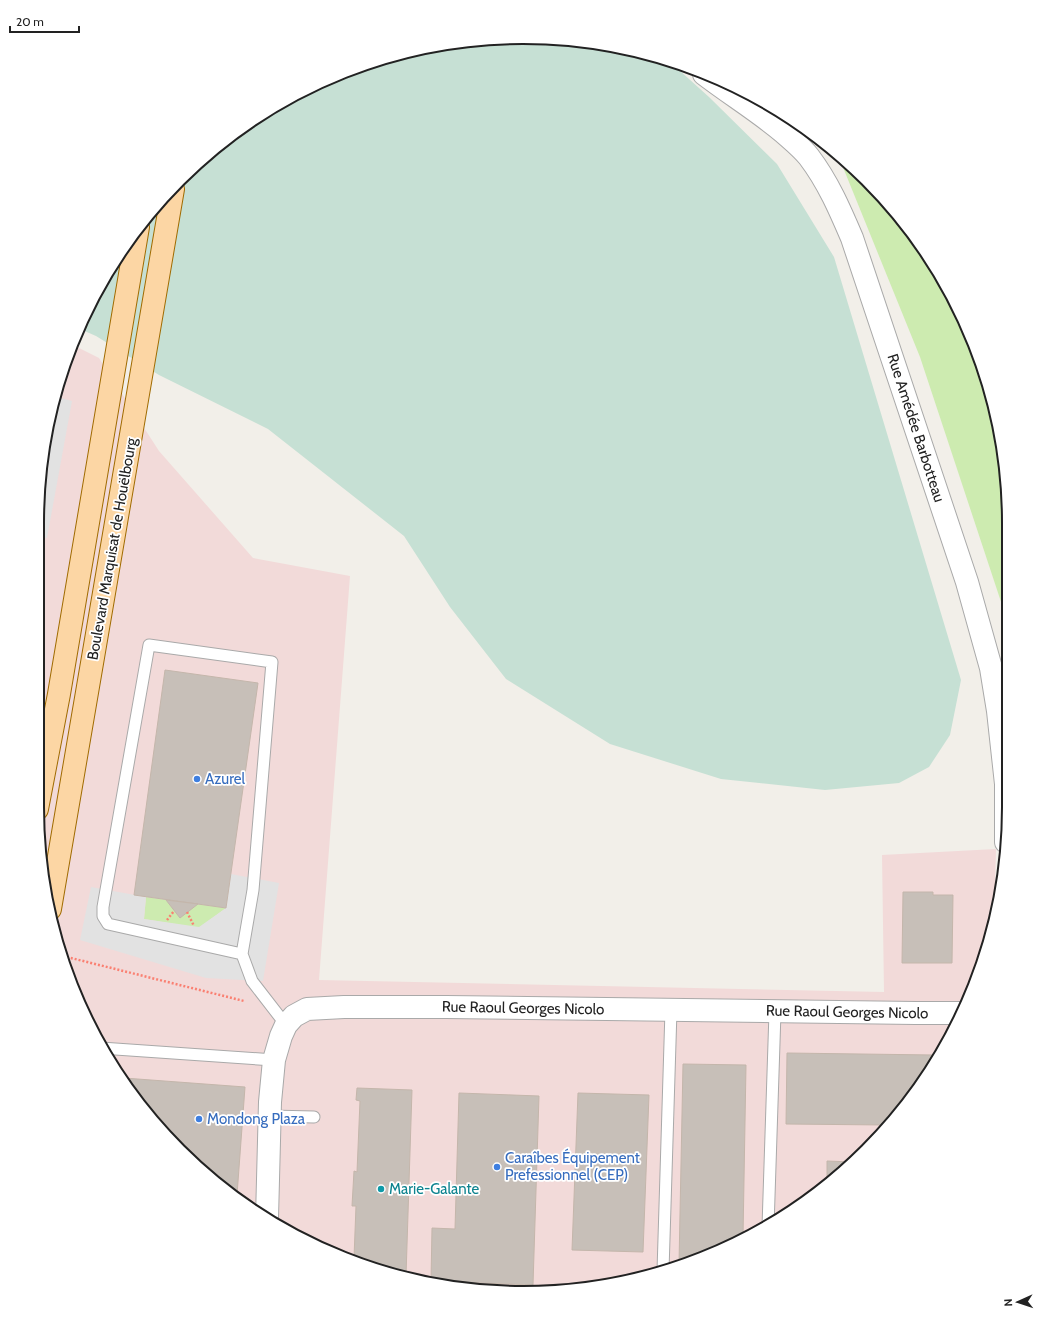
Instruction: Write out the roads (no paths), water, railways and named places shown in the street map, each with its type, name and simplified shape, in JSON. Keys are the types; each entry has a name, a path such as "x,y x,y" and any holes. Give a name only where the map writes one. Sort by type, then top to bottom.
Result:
{"main road":[{"name":"Boulevard Marquisat de Houëlbourg","path":"52,896 172,198"},
{"name":"Boulevard Marquisat de Houëlbourg","path":"44,772 60,686 135,242"}],"street":[{"name":"Rue Amédée Barbotteau","path":"723,87 769,121 795,142 809,156 823,176 834,196 852,238 967,582 991,668 1002,748"},
{"name":"Rue Raoul Georges Nicolo","path":"267,1212 270,1116 274,1060 281,1036 280,1017 294,1016 307,1009 344,1007 956,1013"}],"lane":[{"path":"242,954 108,924 104,916 103,907 149,645 272,662 253,890 242,954 252,981 280,1017"},
{"path":"662,1265 670,1010"},
{"path":"768,1218 775,1012"},
{"path":"110,1049 274,1060"},
{"path":"270,1116 314,1117"}],"place":[{"name":"Azurel","path":"197,779"},
{"name":"Mondong Plaza","path":"199,1119"},
{"name":"Caraîbes Équipement Prefessionnel (CEP)","path":"497,1167"},
{"name":"Marie-Galante","path":"381,1189"}]}
